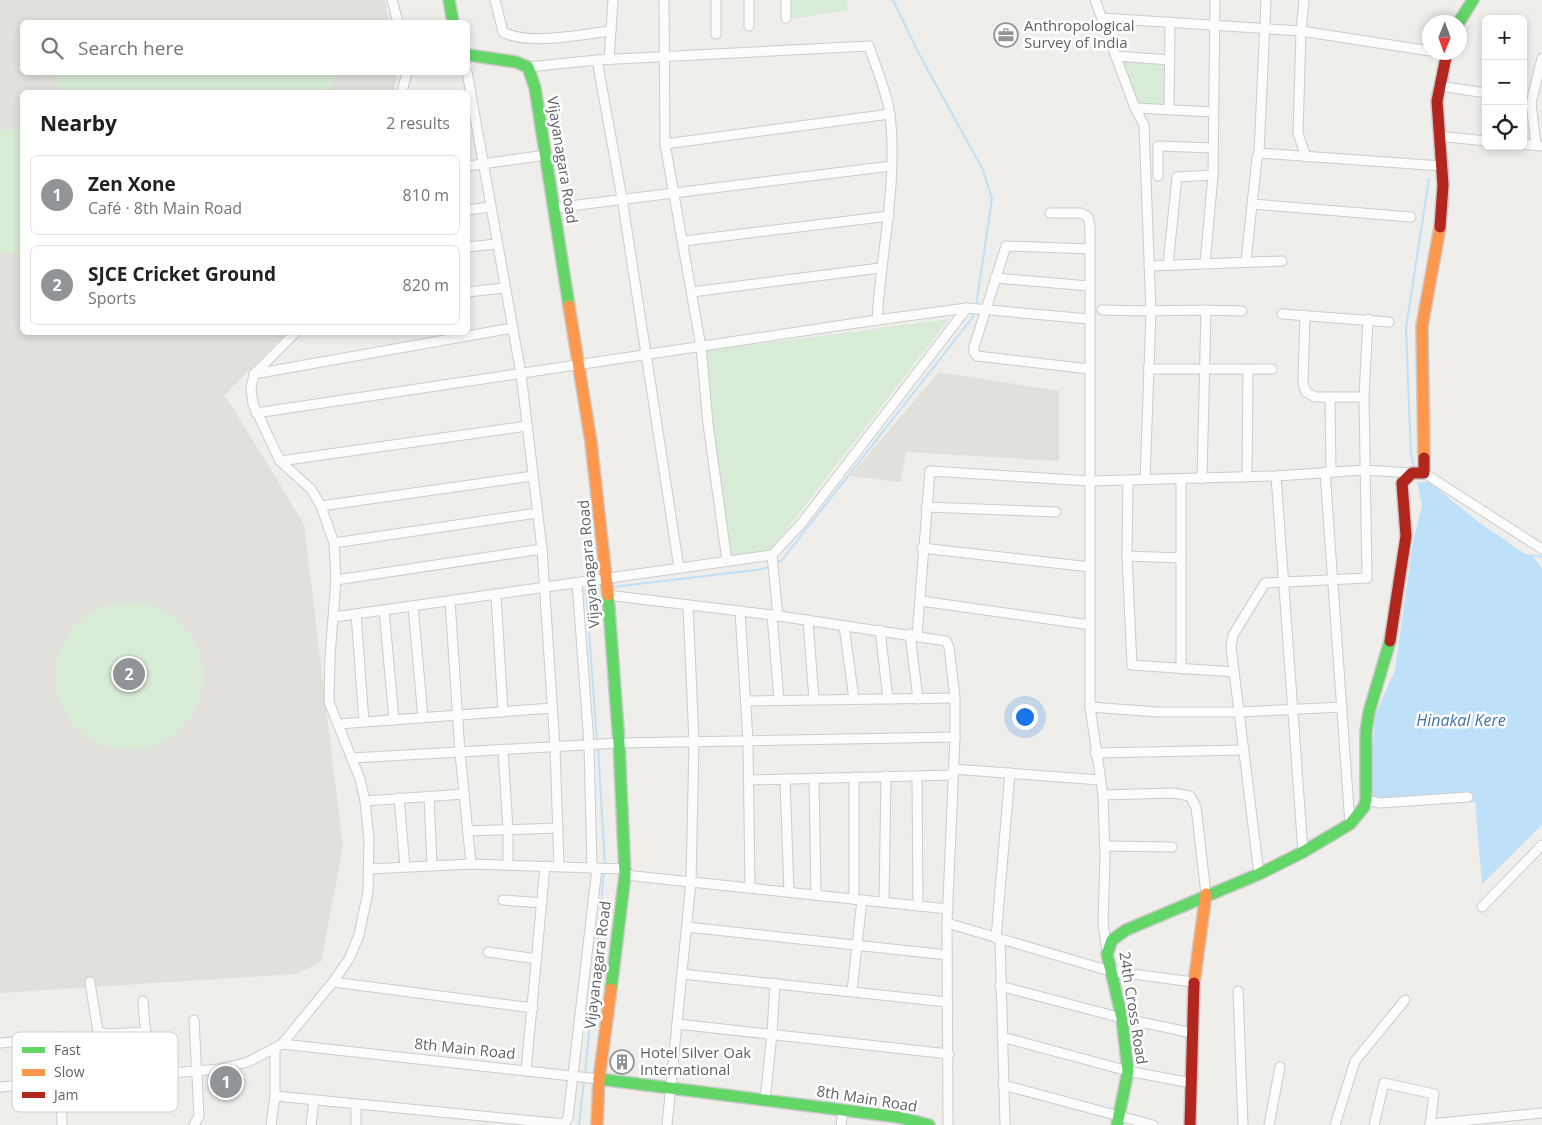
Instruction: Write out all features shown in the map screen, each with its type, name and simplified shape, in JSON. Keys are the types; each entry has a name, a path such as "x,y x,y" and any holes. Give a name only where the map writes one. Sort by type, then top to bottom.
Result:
{"street":[{"path":"392,0 397,20"},
{"path":"449,0 453,20"},
{"path":"495,0 503,32 511,37 551,37 611,31"},
{"path":"609,60 613,0"},
{"path":"664,0 665,144 684,242 701,347 708,424 727,561"},
{"path":"716,0 716,34"},
{"path":"749,0 749,26"},
{"path":"786,0 786,18"},
{"path":"1095,0 1135,108 1144,125 1151,312 1145,479"},
{"path":"1205,263 1213,175 1215,0"},
{"path":"1246,262 1257,158 1260,153 1266,0"},
{"path":"1304,0 1301,31 1298,132 1306,157"},
{"path":"1463,15 1473,0"},
{"path":"1102,18 1301,31 1422,50"},
{"path":"1169,110 1170,22"},
{"path":"470,55 516,62 528,67 597,60 869,46 890,114 891,166 889,216 880,268 877,320"},
{"path":"1116,56 1170,60"},
{"path":"1539,146 1528,100 1542,58"},
{"path":"597,60 622,198 679,568"},
{"path":"1418,473 1422,326 1442,218 1442,166 1438,136 1437,101 1443,60"},
{"name":"Vijayanagara Road","path":"528,67 535,88 592,442 607,579 619,743 625,872 599,1079 597,1125"},
{"path":"402,90 406,75"},
{"path":"467,75 469,90"},
{"path":"1439,86 1482,92"},
{"path":"470,95 520,374 542,550 555,748 559,866"},
{"path":"1135,108 1213,112"},
{"path":"665,144 890,114"},
{"path":"1438,136 1482,140"},
{"path":"1158,176 1158,146 1213,148"},
{"path":"1260,153 1442,166"},
{"path":"470,166 546,155"},
{"path":"554,208 622,198 674,194 891,166"},
{"path":"1168,265 1177,177 1213,175"},
{"path":"1252,204 1410,217"},
{"path":"470,210 490,207"},
{"path":"1050,213 1081,213 1088,217 1090,707 1095,753 1103,795 1105,846 1104,923 1107,954"},
{"path":"684,242 889,216"},
{"path":"470,248 496,244"},
{"path":"334,618 772,555 812,509 976,308 995,278 1006,246 1089,249"},
{"path":"1149,266 1282,261"},
{"path":"692,292 880,268"},
{"path":"995,278 1089,286"},
{"path":"470,292 504,288"},
{"path":"976,308 974,352 977,356 1089,369"},
{"path":"256,413 877,320 976,308 1089,319"},
{"path":"1102,310 1151,312 1242,311"},
{"path":"1202,479 1206,310"},
{"path":"1282,314 1389,322"},
{"path":"1305,315 1304,383 1306,392 1315,397 1364,397"},
{"path":"1259,874 1231,647 1233,635 1265,583 1368,578 1364,470 1364,397 1368,319"},
{"path":"254,374 512,328"},
{"path":"271,1125 279,1046 350,959 359,936 368,892 369,869 365,801 352,758 329,702 336,580 334,543 321,506 311,489 280,461 256,413 251,389 254,374 293,335"},
{"path":"1148,369 1272,369"},
{"path":"1247,477 1248,369"},
{"path":"1330,397 1328,472 1333,579 1350,824"},
{"path":"280,461 527,426"},
{"path":"918,699 913,635 921,601 922,548 930,471 1090,481 1202,479 1364,470 1418,473 1540,544"},
{"path":"1350,824 1360,813 1366,800 1366,732 1369,712 1391,638 1403,565 1406,536 1402,483 1418,473"},
{"path":"321,506 533,476"},
{"path":"1276,476 1303,852"},
{"path":"1180,479 1180,668"},
{"path":"1128,480 1127,556 1132,665 1234,672"},
{"path":"926,507 1056,512"},
{"path":"334,543 537,513"},
{"path":"922,548 1090,567"},
{"path":"336,580 542,550"},
{"path":"772,555 779,700"},
{"path":"1127,556 1181,558"},
{"path":"274,1096 564,1124 568,1118 594,868 589,744 577,583"},
{"path":"496,595 503,712"},
{"path":"607,595 775,615 946,641 949,647 955,698 947,923 948,1125"},
{"path":"450,600 460,753 471,864"},
{"path":"921,601 1090,625"},
{"path":"667,1125 691,881 694,742 688,605"},
{"path":"413,606 423,718"},
{"path":"384,610 394,720"},
{"path":"740,611 748,741 750,888"},
{"path":"356,614 364,722"},
{"path":"808,620 814,700"},
{"path":"844,626 854,699"},
{"path":"880,630 888,699"},
{"path":"746,701 955,698"},
{"path":"1090,707 1158,712 1239,712 1342,707"},
{"path":"338,724 552,708"},
{"path":"352,758 555,748 589,744 955,737"},
{"path":"1095,753 1244,750"},
{"path":"503,751 508,829 508,865"},
{"path":"748,780 917,776 953,772 1010,773 1100,780"},
{"path":"1005,1125 998,939 1010,773"},
{"path":"884,902 886,776"},
{"path":"917,776 918,906"},
{"path":"852,991 857,944 858,899 854,777"},
{"path":"814,778 816,895"},
{"path":"785,779 789,892"},
{"path":"1103,795 1173,793 1190,796 1196,808 1206,894 1199,928 1193,982 1190,1125"},
{"path":"365,801 464,794"},
{"path":"429,796 432,866"},
{"path":"1366,800 1380,804 1468,797"},
{"path":"399,798 404,867"},
{"name":"24th Cross Road","path":"1118,1120 1128,1071 1122,1018 1107,954 1112,940 1118,934 1206,894 1259,874 1303,852 1350,824"},
{"path":"468,831 558,828"},
{"path":"1482,907 1542,845"},
{"path":"1105,846 1172,847"},
{"path":"369,869 471,864 594,868 750,888 948,909"},
{"path":"526,1071 545,866"},
{"path":"503,900 542,903"},
{"path":"947,923 1110,971 1193,982"},
{"path":"687,927 857,944 947,956"},
{"path":"488,952 537,959"},
{"path":"682,974 947,1002"},
{"path":"90,982 98,1032"},
{"path":"333,982 532,1008"},
{"path":"765,1100 775,983"},
{"path":"1000,986 1122,1018 1192,1033"},
{"path":"1238,991 1243,1125"},
{"path":"1335,1125 1355,1061 1405,1000"},
{"path":"143,1002 146,1032"},
{"path":"194,1020 199,1116 194,1125"},
{"path":"677,1024 948,1054"},
{"path":"1002,1037 1128,1071 1191,1083"},
{"name":"8th Main Road","path":"178,1073 233,1067 279,1046 599,1079 898,1117 929,1125"},
{"path":"1269,1125 1280,1067"},
{"path":"1374,1125 1384,1083 1434,1094 1430,1125 1542,1113"},
{"path":"1004,1085 1118,1120 1152,1125"},
{"path":"312,1125 314,1100"},
{"path":"356,1104 356,1125"},
{"path":"841,1125 843,1110"},
{"path":"62,1112 62,1125"}],"shaded area":[{"path":"0,0 385,0 389,20 20,20 20,75 397,75 394,90 20,90 20,335 284,335 225,395 304,524 343,847 321,962 296,974 0,993"},
{"path":"939,372 1059,391 1059,461 906,452 901,482 850,476"}],"green space":[{"path":"790,0 847,0 848,10 790,19"},
{"path":"1119,59 1167,62 1166,106 1136,104"},
{"path":"56,75 335,75 332,90 57,90"},
{"path":"20,129 20,254 0,253 0,130"},
{"path":"949,319 769,552 729,557 705,351"},
{"path":"129,602 144,603 157,607 182,623 198,648 202,661 202,691 198,704 182,729 157,745 144,749 129,750 114,749 101,745 76,729 60,704 56,691 55,676 56,661 60,648 76,623 101,607 114,603"}],"water":[{"name":"Hinakal Kere","path":"1417,482 1429,482 1480,523 1525,554 1532,555 1542,569 1542,825 1482,884 1475,802 1370,804 1375,716 1395,670 1413,542 1422,505"}],"waterway":[{"path":"893,0 918,52 983,170 992,199 976,306"},
{"path":"1414,466 1411,455 1406,328 1429,179"},
{"path":"776,563 782,560 973,317 974,313"},
{"path":"1532,555 1542,557"},
{"path":"613,587 763,569 770,566"},
{"path":"597,742 586,590 604,588"},
{"path":"598,747 605,866"},
{"path":"585,1075 604,871"},
{"path":"579,1125 584,1080"}],"traffic: fast":[{"path":"449,0 453,20"},
{"path":"1463,15 1473,0"},
{"path":"470,55 516,62 528,67 535,88 569,306"},
{"path":"608,595 619,743 625,875 611,989"},
{"path":"1117,1125 1128,1071 1122,1018 1107,954 1112,940 1126,930 1259,874 1303,852 1350,824 1364,807 1366,800 1366,732 1369,712 1390,641"},
{"path":"599,1079 898,1117 929,1125"}],"traffic: slow":[{"path":"1424,458 1422,326 1440,227"},
{"path":"569,306 591,442 608,595"},
{"path":"1194,983 1206,894"},
{"path":"597,1125 599,1079 611,989"}],"traffic: jam":[{"path":"1440,227 1443,185 1437,101 1445,60"},
{"path":"1390,641 1406,536 1402,483 1412,473 1424,473 1424,458"},
{"path":"1190,1125 1194,983"}],"place":[{"name":"Anthropological Survey of India","path":"1006,35"},
{"name":"SJCE Cricket Ground","path":"129,674"},
{"name":"Hotel Silver Oak International","path":"622,1062"},
{"name":"Zen Xone","path":"226,1082"}]}
